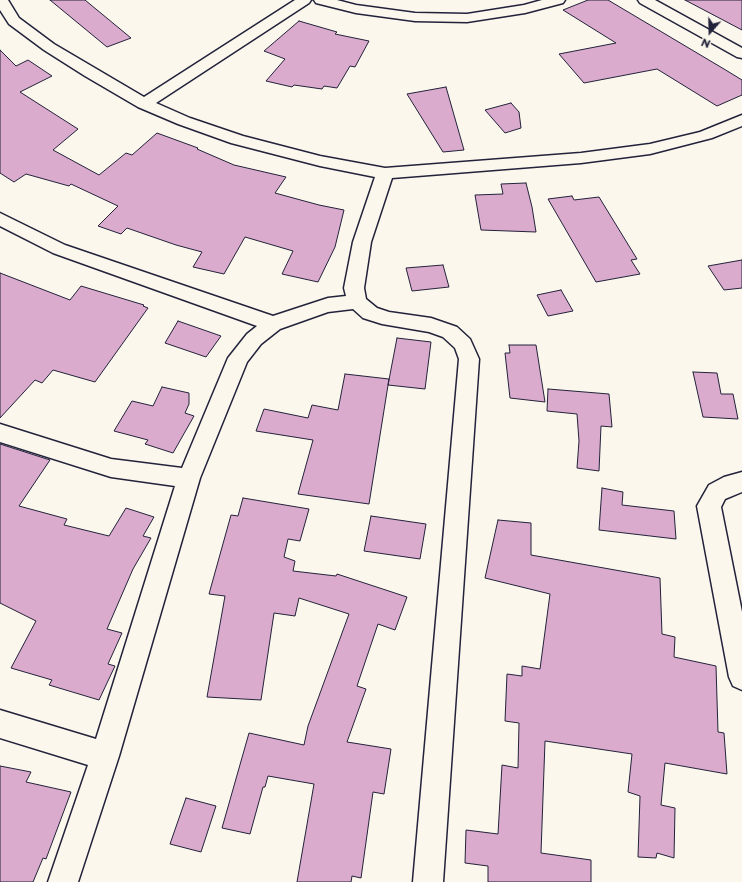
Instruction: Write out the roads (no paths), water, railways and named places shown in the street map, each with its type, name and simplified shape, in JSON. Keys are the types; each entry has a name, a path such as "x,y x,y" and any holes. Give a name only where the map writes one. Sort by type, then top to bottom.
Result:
{"street":[{"path":"1,0 7,23 49,47 84,70 144,104 184,121 237,140 320,161 385,173 581,158 650,149 706,135 742,120"},
{"path":"144,104 304,0"},
{"path":"321,0 356,9 415,17 467,18 525,8 558,0"},
{"path":"645,0 742,54"},
{"path":"385,173 362,242 354,288 357,302 370,313 389,319 431,325 450,332 463,344 469,359 428,882"},
{"path":"0,219 59,249 273,324"},
{"path":"63,882 105,756 189,478 238,358 254,339 273,324 301,313 328,305 357,302"},
{"path":"0,433 112,468 189,478"},
{"path":"742,482 732,484 717,492 709,506 742,677"},
{"path":"0,724 105,756"}]}
